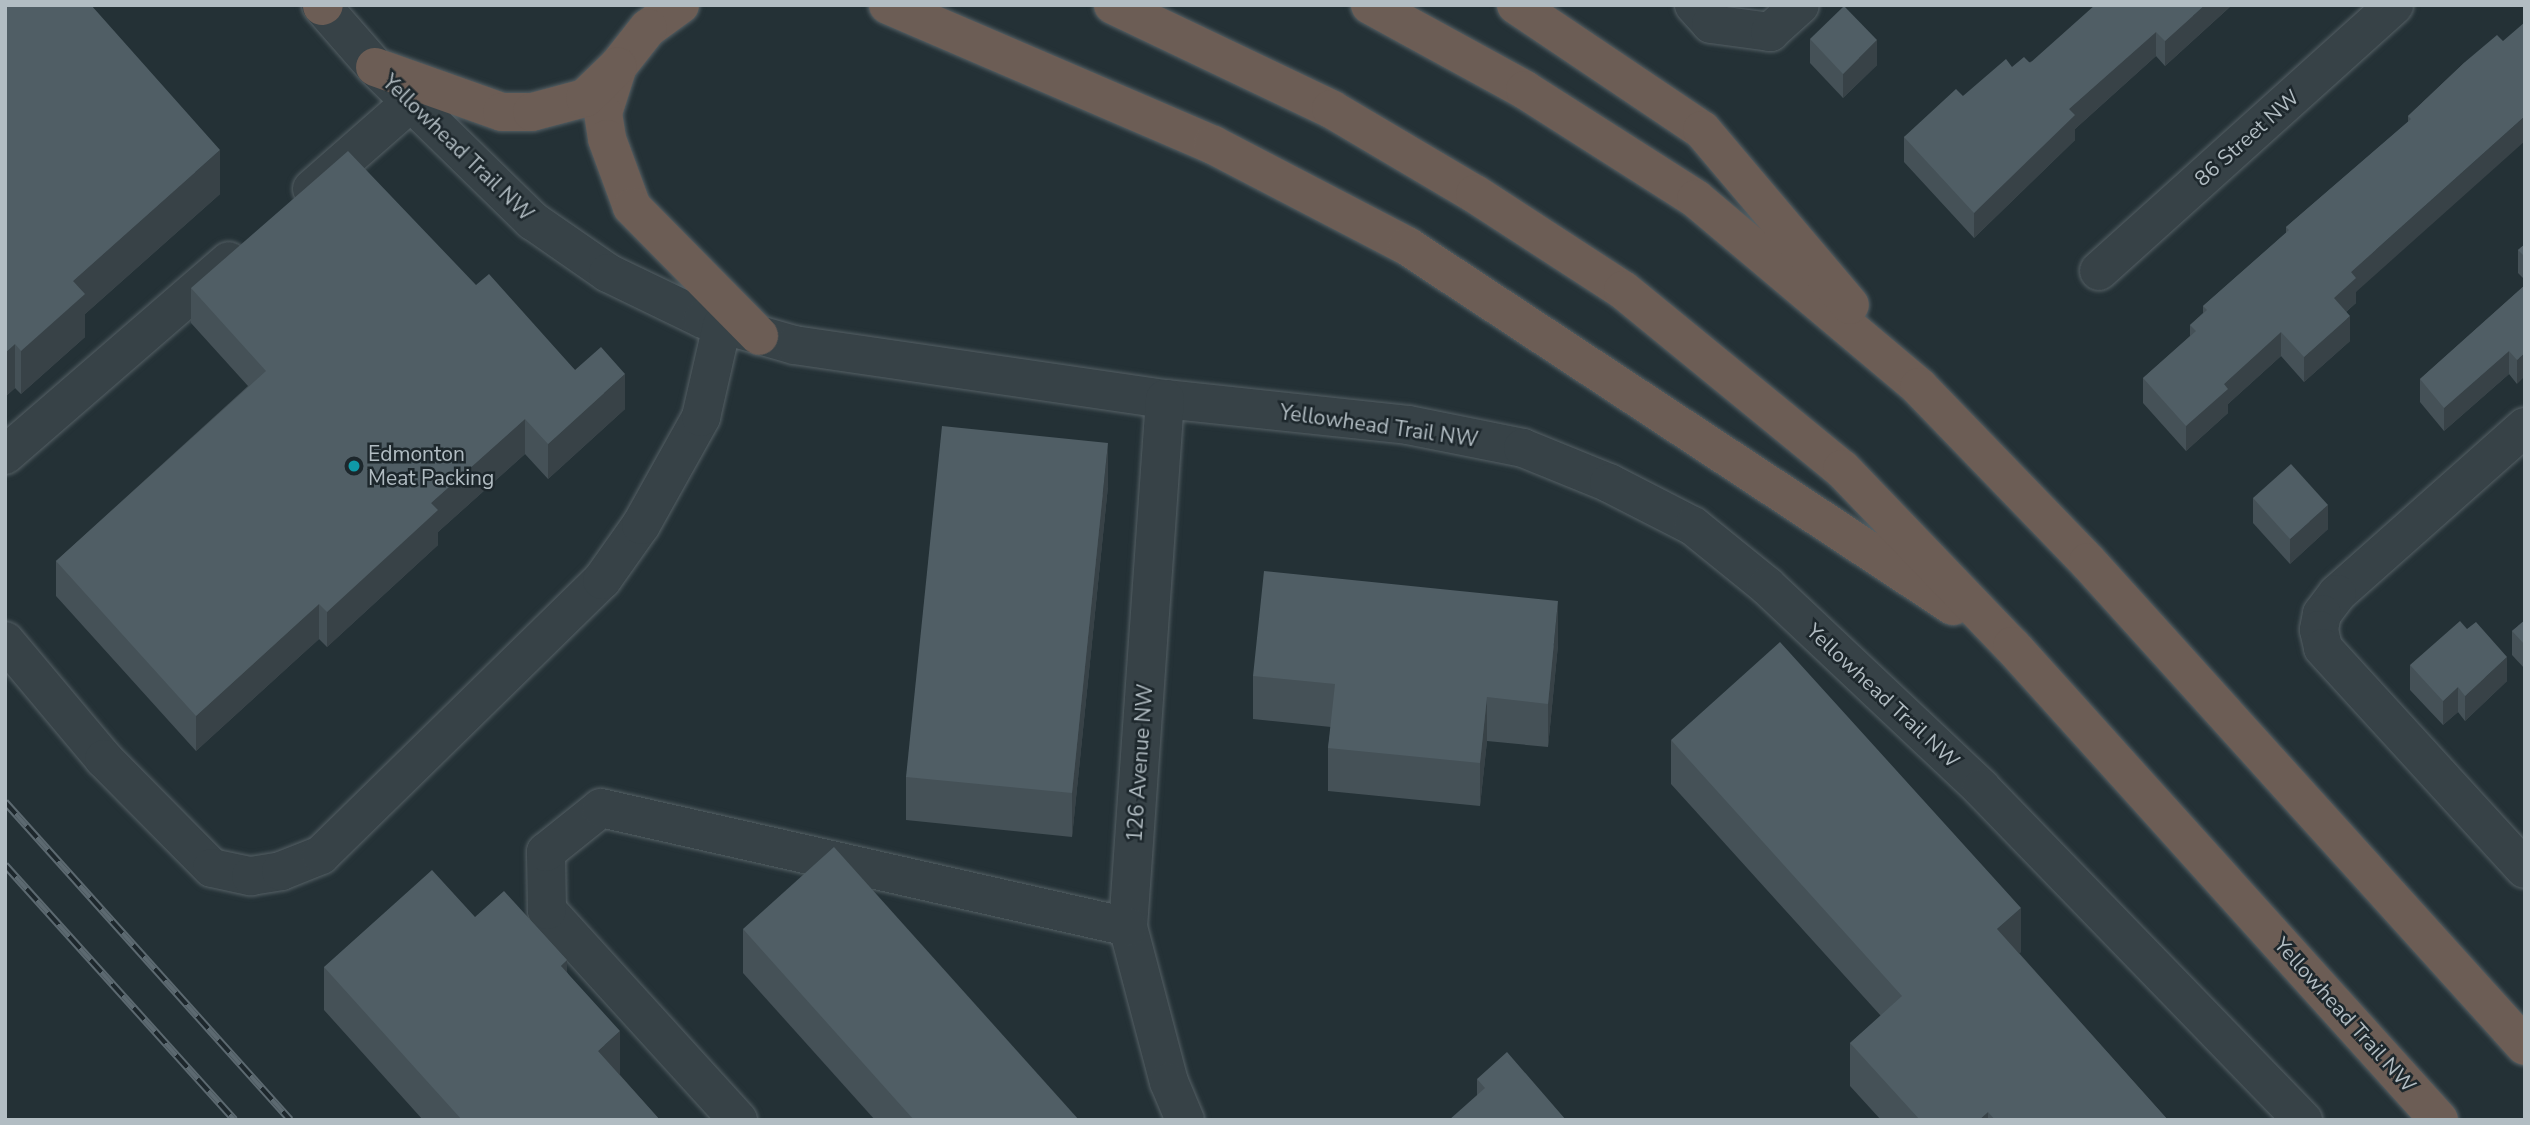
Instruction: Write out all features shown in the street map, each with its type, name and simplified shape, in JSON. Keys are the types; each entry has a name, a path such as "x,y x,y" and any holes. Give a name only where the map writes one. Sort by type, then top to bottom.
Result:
{"highway":[{"path":"375,67 472,105 512,112 565,106 585,98 618,66 648,28 680,5"},
{"path":"870,5 905,13 1213,145 1407,246 2012,646"},
{"name":"Yellowhead Trail NW","path":"1112,5 1331,109 1623,290 1842,469 2012,646 2439,1120"},
{"path":"1370,5 1525,90 1696,199 1919,387"},
{"path":"1516,5 1702,130 1919,387 2088,562 2525,1046"},
{"path":"618,66 603,113 617,174 632,207 656,237 760,336"}],"street":[{"path":"1694,5 1712,24 1770,32 1800,5"},
{"name":"86 Street NW","path":"2099,271 2394,5"},
{"name":"Yellowhead Trail NW","path":"323,6 410,103 533,221 607,273 722,325 794,345 1165,399 1408,425 1523,448 1609,483 1693,526 1767,586 1981,788 2303,1120"},
{"path":"284,213 410,103"},
{"path":"5,455 253,240"},
{"path":"5,641 104,759 212,868 251,876 281,872 321,855 602,580 641,525 701,417 722,325"},
{"name":"126 Avenue NW","path":"1165,399 1128,927 1169,1082 1185,1120"},
{"path":"2525,427 2337,594 2322,614 2319,630 2323,648 2525,869"},
{"path":"738,1120 547,910 546,852 601,808 1128,927"}],"building":[{"path":"5,5 91,5 220,150 73,281 85,294 21,351 15,344 5,353"},
{"path":"2095,5 2205,5 2165,41 2156,32 2069,109 2075,115 1974,213 1904,137 1956,89 1963,96 2006,59 2012,67 2024,57 2030,63"},
{"path":"1844,6 1877,40 1843,74 1810,39"},
{"path":"2525,22 2525,116 2351,272 2356,278 2334,298 2350,316 2304,357 2281,332 2224,384 2228,389 2186,426 2143,378 2196,331 2190,325 2207,310 2203,306 2289,230 2286,227 2411,119 2408,116 2465,62 2497,35 2503,41"},
{"name":"Edmonton Meat Packing","path":"348,151 476,285 489,274 575,370 601,347 625,374 548,444 525,419 431,503 438,510 327,612 319,604 196,716 56,561 266,371 191,288"},
{"path":"2525,244 2525,257 2518,250"},
{"path":"2525,285 2525,353 2517,360 2509,351 2444,408 2420,379"},
{"path":"942,426 1108,443 1072,793 906,777"},
{"path":"2291,464 2328,505 2290,539 2253,498"},
{"path":"1264,571 1558,601 1548,704 1487,697 1480,763 1328,748 1335,684 1253,676"},
{"path":"2525,620 2525,645 2512,631"},
{"path":"2460,621 2467,629 2476,622 2507,657 2465,696 2458,687 2443,701 2410,665"},
{"path":"1780,642 2021,908 1997,929 2168,1120 1995,1120 1988,1112 1979,1120 1920,1120 1850,1043 1902,996 1671,740"},
{"path":"834,847 1079,1120 914,1120 743,929"},
{"path":"432,870 475,917 504,891 567,960 561,966 620,1031 598,1051 660,1120 462,1120 324,967"},
{"path":"1507,1052 1566,1120 1449,1120 1485,1088 1477,1079"}],"railway":[{"path":"5,802 290,1120"},
{"path":"5,865 235,1120"}],"place":[{"name":"Edmonton Meat Packing","path":"354,466"}]}
